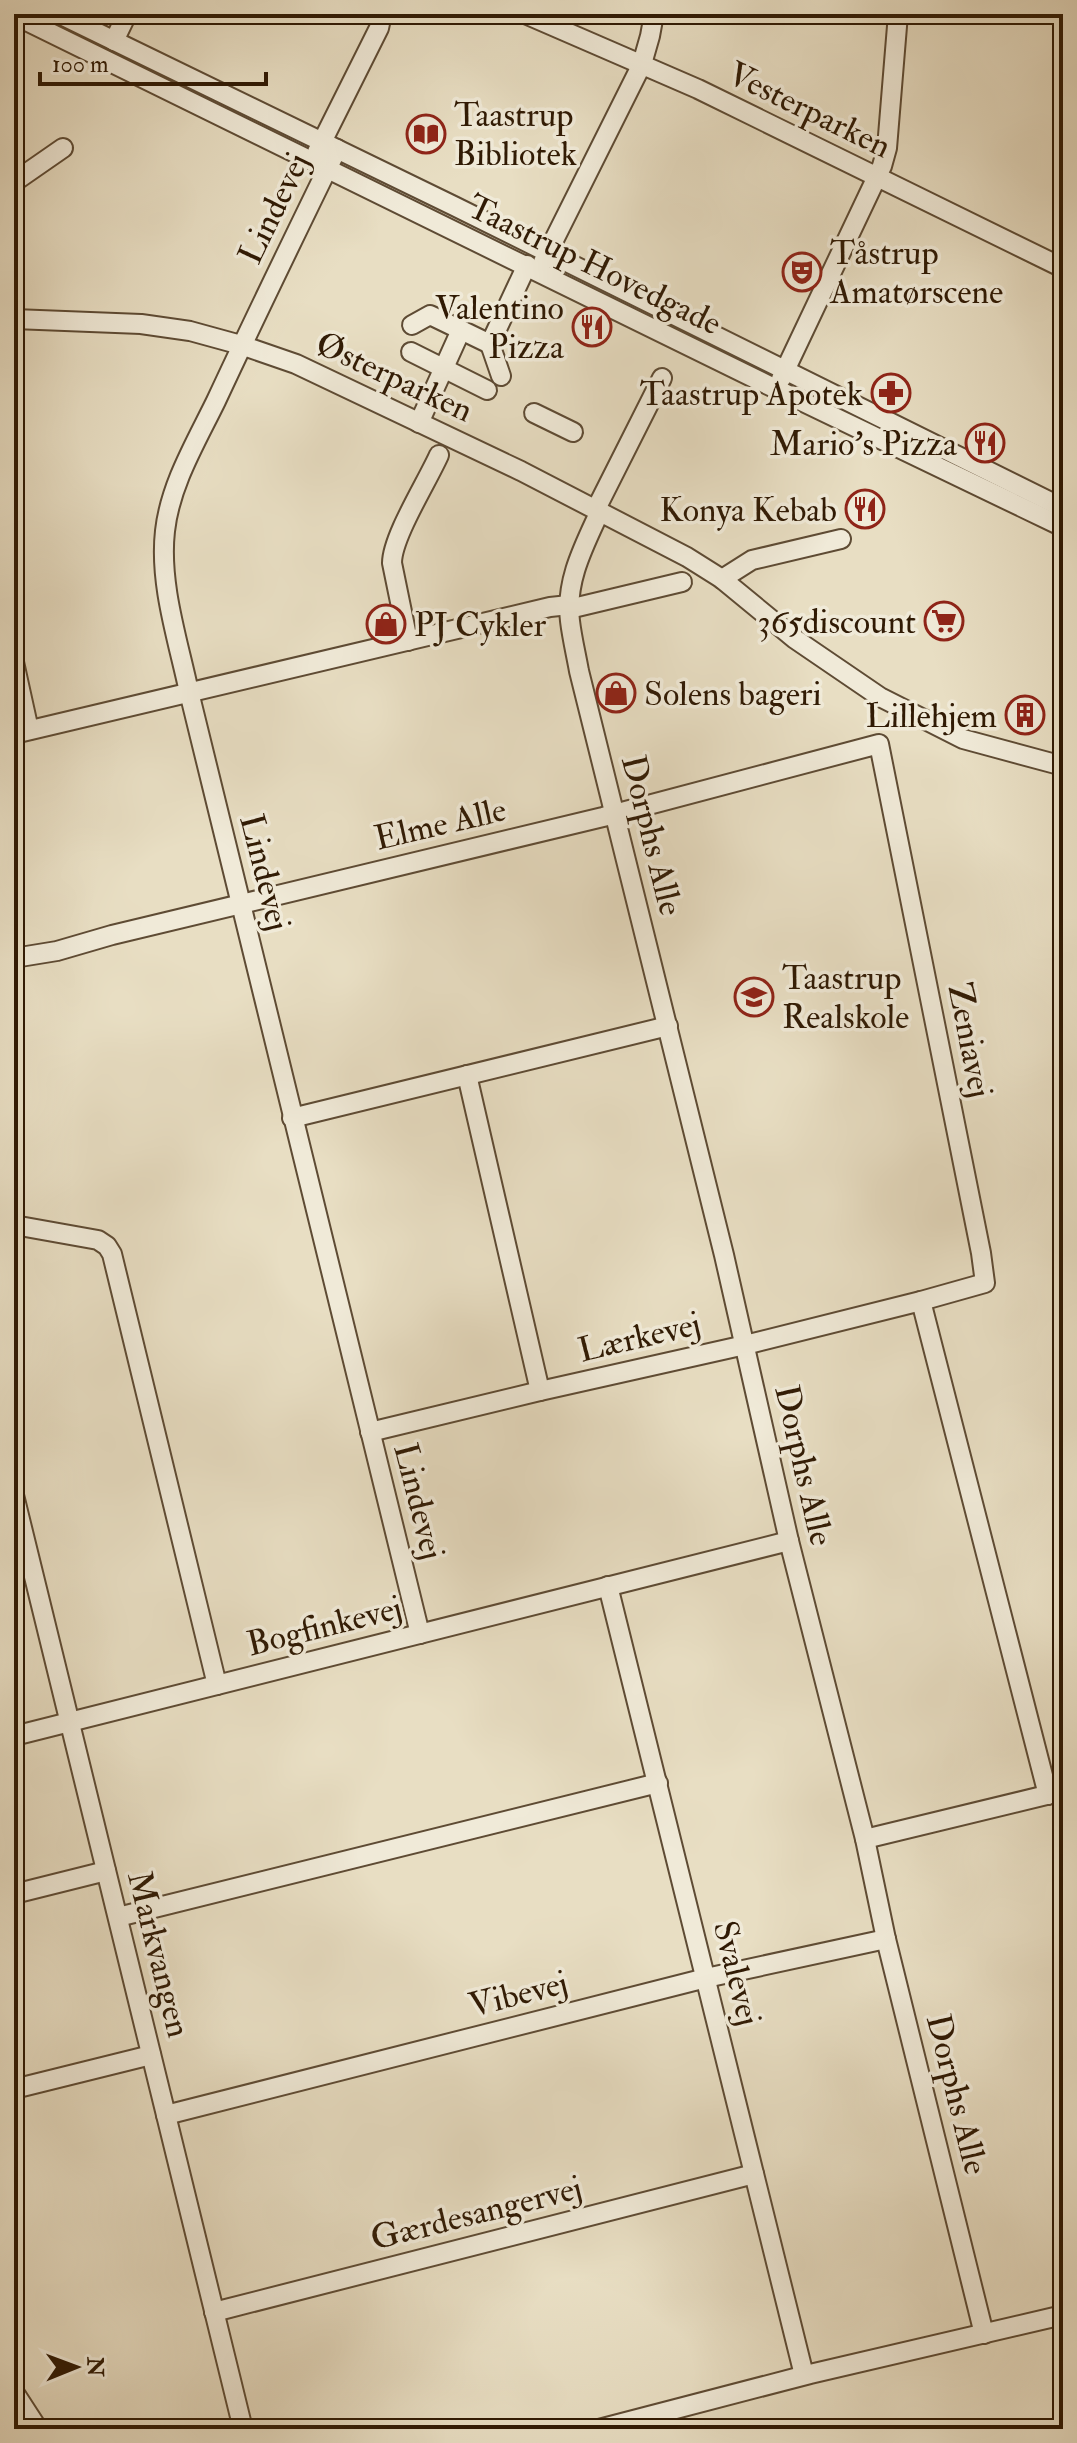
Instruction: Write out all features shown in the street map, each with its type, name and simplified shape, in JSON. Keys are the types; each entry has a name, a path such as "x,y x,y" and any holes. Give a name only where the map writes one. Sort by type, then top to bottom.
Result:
{"street":[{"name":"Taastrup Hovedgade","path":"59,14 1063,508"},
{"path":"114,41 127,14"},
{"name":"Lindevej","path":"382,14 330,146 176,487 165,528 165,579 189,692 420,1634"},
{"name":"Vesterparken","path":"525,14 698,89 1063,268"},
{"path":"490,344 533,268 547,253 642,64 654,14"},
{"path":"776,389 878,179 887,148 898,14"},
{"name":"Taastrup Hovedgade","path":"14,15 1063,527"},
{"path":"14,182 63,148"},
{"path":"412,325 430,315 490,344 501,376"},
{"name":"Østerparken","path":"14,319 141,324 190,331 296,364 598,510 687,557 722,579 795,639 880,697 963,739 1063,766"},
{"path":"419,423 461,330"},
{"path":"411,352 487,390"},
{"name":"Dorphs Alle","path":"662,378 598,510 577,563 569,607 579,671 668,1026 789,1541 865,1839 886,1939 984,2334"},
{"path":"534,413 573,432"},
{"path":"408,641 392,563 393,554 439,455"},
{"path":"722,579 752,560 841,539"},
{"path":"14,662 22,732 550,607 569,607 682,582"},
{"name":"Elme Alle","path":"14,958 57,951 112,935 614,814 879,744"},
{"name":"Zeniavej","path":"879,744 986,1279 981,1285 921,1301"},
{"path":"292,1118 668,1026"},
{"path":"467,1075 540,1391"},
{"path":"14,1225 98,1240 112,1254 217,1685"},
{"path":"865,1839 1055,1793 921,1301"},
{"name":"Lærkevej","path":"370,1432 921,1301"},
{"name":"Markvangen","path":"14,1495 17,1521 70,1722 243,2429"},
{"name":"Bogfinkevej","path":"14,1736 789,1541"},
{"name":"Svalevej","path":"608,1586 804,2375"},
{"path":"118,1917 658,1783"},
{"path":"14,1894 106,1871"},
{"name":"Vibevej","path":"166,2115 706,1978 886,1939"},
{"path":"14,2089 151,2055"},
{"name":"Gærdesangervej","path":"214,2312 754,2174"},
{"path":"599,2429 804,2375 1063,2315"},
{"path":"14,2392 38,2429"}],"place":[{"name":"Taastrup Bibliotek","path":"426,134"},
{"name":"Tåstrup Amatørscene","path":"802,272"},
{"name":"Valentino Pizza","path":"592,327"},
{"name":"Taastrup Apotek","path":"891,393"},
{"name":"Mario's Pizza","path":"985,443"},
{"name":"Konya Kebab","path":"865,509"},
{"name":"365discount","path":"944,621"},
{"name":"PJ Cykler","path":"386,624"},
{"name":"Solens bageri","path":"616,693"},
{"name":"Lillehjem","path":"1025,715"},
{"name":"Taastrup Realskole","path":"754,997"}]}
